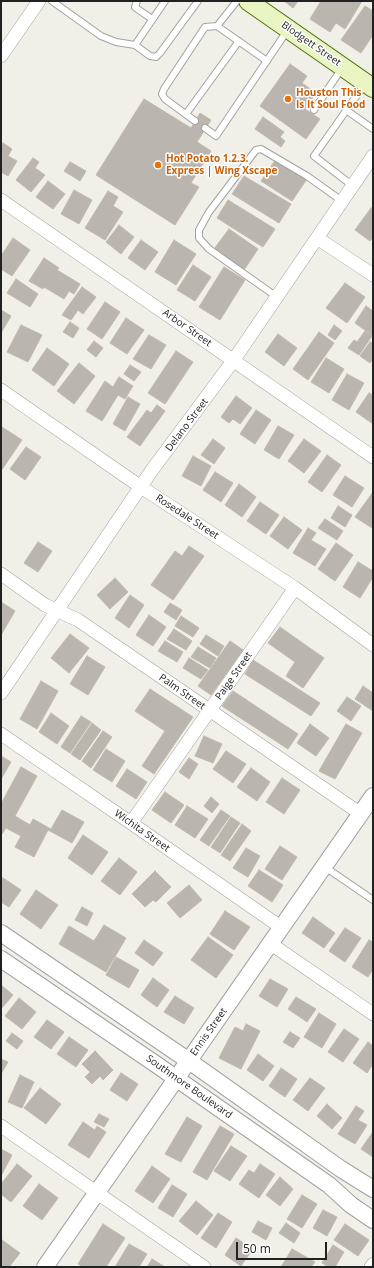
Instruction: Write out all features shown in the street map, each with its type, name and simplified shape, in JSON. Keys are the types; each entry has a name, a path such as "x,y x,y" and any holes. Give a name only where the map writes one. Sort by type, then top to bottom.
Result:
{"main road":[{"name":"Blodgett Street","path":"248,1 369,85"}],"street":[{"path":"3,47 39,1"},
{"name":"Delano Street","path":"1,693 141,487 233,361 373,156"},
{"name":"Arbor Street","path":"1,200 200,336 233,361 373,457"},
{"path":"317,238 373,275"},
{"name":"Rosedale Street","path":"1,390 141,487 295,588 373,645"},
{"name":"Palm Street","path":"1,574 45,605 78,620 361,814"},
{"name":"Paige Street","path":"131,823 295,588"},
{"name":"Wichita Street","path":"1,734 282,928"},
{"name":"Ennis Street","path":"45,1267 373,796"},
{"name":"Southmore Boulevard","path":"1,933 189,1061 341,1169 373,1189"},
{"path":"271,944 373,1014"},
{"name":"Southmore Boulevard","path":"1,959 329,1185 351,1205 373,1220"},
{"path":"1,1126 204,1267"}],"lane":[{"path":"52,1 101,36 116,42 135,45 150,56 156,57 196,2"},
{"path":"137,1 135,7 152,19"},
{"path":"135,45 165,1"},
{"path":"217,26 237,1"},
{"path":"195,121 165,99 162,94 205,27 217,26 267,61"},
{"path":"205,128 216,136 289,29"},
{"path":"186,114 239,41"},
{"path":"314,110 343,67"},
{"path":"353,186 314,156 346,110 369,85"},
{"path":"346,110 373,128"},
{"path":"277,297 209,249 200,238 200,230 209,212 256,150 261,149 307,176 342,201"},
{"path":"325,867 373,900"}],"building":[{"path":"284,1 298,1 293,8"},
{"path":"321,1 362,1 345,29 336,23 330,32 310,19"},
{"path":"365,6 373,11 373,35 361,53 341,40"},
{"name":"Houston This Is It Soul Food","path":"290,64 307,76 302,83 316,93 305,109 320,119 306,139 260,106"},
{"path":"144,99 191,128 200,113 211,120 197,142 211,151 191,183 199,187 175,225 96,175"},
{"path":"263,117 284,132 280,137 285,141 281,147 255,129"},
{"path":"3,143 12,149 8,156 17,161 8,176 1,172 1,147"},
{"path":"33,158 39,162 35,168 45,175 31,192 16,180"},
{"path":"276,159 307,179 292,201 261,181"},
{"path":"70,162 86,171 80,181 64,171"},
{"path":"244,176 291,204 279,223 232,194"},
{"path":"48,181 65,194 53,209 36,197"},
{"path":"74,190 92,200 79,224 61,214"},
{"path":"108,191 118,197 113,206 123,212 105,240 85,228"},
{"path":"228,200 275,229 263,247 217,218"},
{"path":"371,208 373,209 373,237 370,241 355,230"},
{"path":"119,225 134,237 121,254 106,242"},
{"path":"229,229 258,249 244,270 214,249"},
{"path":"13,238 30,250 12,276 1,269 1,256"},
{"path":"141,240 158,252 145,270 128,258"},
{"path":"174,240 196,254 176,285 155,272"},
{"path":"44,258 59,268 57,270 80,284 74,294 69,291 64,299 44,287 43,289 29,281"},
{"path":"193,265 211,277 195,301 177,290"},
{"path":"224,267 245,280 220,320 199,307"},
{"path":"16,279 38,294 30,307 7,293"},
{"path":"345,283 365,297 347,323 326,308"},
{"path":"82,287 96,297 83,314 78,310 71,320 62,315"},
{"path":"105,302 120,312 102,339 87,329"},
{"path":"366,306 373,311 373,336 355,323"},
{"path":"1,310 11,316 1,333"},
{"path":"126,318 144,330 127,354 110,343"},
{"path":"70,322 79,328 73,338 63,332"},
{"path":"21,325 42,335 28,362 7,352"},
{"path":"334,325 342,331 335,340 328,335"},
{"path":"365,331 372,336 359,355 348,348 354,340 357,342"},
{"path":"319,332 334,343 308,380 293,369"},
{"path":"278,334 297,348 284,366 265,352"},
{"path":"149,335 166,345 151,369 133,359"},
{"path":"94,341 103,348 96,357 87,350"},
{"path":"370,342 373,343 373,358 370,363 360,356"},
{"path":"47,348 69,364 54,386 32,370"},
{"path":"176,351 193,362 165,404 148,393"},
{"path":"326,358 344,369 329,393 311,382"},
{"path":"79,363 95,376 74,404 57,391"},
{"path":"130,365 141,372 134,381 124,374"},
{"path":"347,374 364,383 349,410 332,400"},
{"path":"119,377 133,386 125,399 118,395 102,421 86,411 105,381 113,387"},
{"path":"369,393 373,395 373,424 356,412"},
{"path":"236,396 252,408 240,424 233,419 229,423 221,417"},
{"path":"128,397 140,404 125,431 113,424"},
{"path":"157,405 165,411 140,446 127,437 147,410 151,413"},
{"path":"256,410 271,420 255,444 240,434"},
{"path":"278,426 294,435 279,459 264,450"},
{"path":"2,427 22,440 1,471 1,428"},
{"path":"213,439 225,448 214,464 201,455"},
{"path":"304,439 321,451 304,473 288,461"},
{"path":"26,447 41,457 25,480 10,469"},
{"path":"327,455 341,465 322,492 308,482"},
{"path":"193,456 211,466 201,486 182,476"},
{"path":"215,472 233,483 221,502 203,490"},
{"path":"345,476 364,488 352,507 333,495"},
{"path":"239,484 256,497 242,517 225,505"},
{"path":"373,492 373,526 372,528 355,517"},
{"path":"260,502 279,515 266,534 247,521"},
{"path":"338,506 352,515 345,527 331,518"},
{"path":"284,517 302,530 288,549 270,536"},
{"path":"325,519 343,531 337,540 318,528"},
{"path":"308,528 316,533 311,540 326,549 315,566 293,553"},
{"path":"38,542 52,551 38,572 24,563"},
{"path":"336,543 353,555 335,581 318,569"},
{"path":"189,546 204,556 173,600 151,585 175,551 182,556"},
{"path":"358,562 373,571 373,577 360,598 343,587"},
{"path":"115,578 128,592 110,609 97,595"},
{"path":"130,595 144,605 129,628 115,618"},
{"path":"1,602 15,611 1,635"},
{"path":"170,603 182,610 176,620 164,612"},
{"path":"149,615 166,627 153,646 136,635"},
{"path":"181,616 199,628 193,637 175,626"},
{"path":"280,627 324,658 303,688 286,676 295,662 268,643"},
{"path":"174,629 192,641 186,650 167,639"},
{"path":"70,634 89,648 69,673 51,658"},
{"path":"206,635 224,646 218,656 200,644"},
{"path":"165,641 183,652 177,662 158,651"},
{"path":"230,641 243,650 211,695 198,686"},
{"path":"198,647 216,658 210,668 191,657"},
{"path":"87,656 105,667 88,695 70,684"},
{"path":"189,658 208,670 201,679 183,668"},
{"path":"253,660 320,703 311,716 245,674"},
{"path":"41,681 58,691 37,729 20,719"},
{"path":"363,686 373,693 373,711 355,699"},
{"path":"150,689 193,717 154,774 142,766 165,731 135,711"},
{"path":"233,691 298,734 288,749 222,706"},
{"path":"347,697 361,706 351,721 337,711"},
{"path":"51,713 69,726 57,744 39,732"},
{"path":"81,716 91,722 70,753 61,747"},
{"path":"92,723 101,730 80,760 71,754"},
{"path":"310,724 329,738 316,756 297,743"},
{"path":"346,724 362,733 335,779 319,771"},
{"path":"103,731 112,737 91,768 82,761"},
{"path":"204,736 222,744 213,763 195,756"},
{"path":"106,749 125,761 112,782 93,770"},
{"path":"226,751 246,764 233,783 213,769"},
{"path":"1,756 11,762 1,779"},
{"path":"189,758 198,764 189,779 179,772"},
{"path":"21,767 37,776 15,816 30,825 33,819 51,829 62,810 84,822 72,843 48,830 34,857 15,847 21,836 6,828 1,834 1,804"},
{"path":"251,768 270,782 257,801 237,787"},
{"path":"127,769 147,782 136,799 116,786"},
{"path":"282,778 300,790 284,814 266,802"},
{"path":"165,792 184,805 171,823 152,810"},
{"path":"211,797 219,804 212,813 204,806"},
{"path":"187,806 208,819 195,838 175,825"},
{"path":"221,810 230,816 209,846 200,840"},
{"path":"231,817 240,823 220,853 211,847"},
{"path":"242,824 251,831 230,861 221,855"},
{"path":"83,835 108,852 92,875 68,858"},
{"path":"280,846 297,857 282,880 265,869"},
{"path":"246,848 260,856 248,877 233,868"},
{"path":"119,858 137,872 120,895 101,881"},
{"path":"259,870 283,885 272,902 248,886"},
{"path":"155,871 171,887 156,902 153,900 145,907 132,894"},
{"path":"3,878 21,890 9,907 1,902 1,881"},
{"path":"189,885 202,900 180,918 167,903"},
{"path":"36,890 58,905 41,929 20,914"},
{"path":"82,907 93,913 87,926 75,920"},
{"path":"225,911 250,927 234,950 210,934"},
{"path":"313,917 335,933 324,948 302,933"},
{"path":"104,925 126,938 106,972 59,944 69,926 94,941"},
{"path":"345,928 361,938 345,962 329,951"},
{"path":"208,937 233,955 216,978 191,960"},
{"path":"144,940 163,953 153,966 135,953"},
{"path":"369,940 373,942 373,969 368,977 352,967"},
{"path":"116,957 139,970 129,988 106,975"},
{"path":"153,978 169,990 157,1007 141,995"},
{"path":"270,979 288,989 277,1007 259,996"},
{"path":"1,985 13,995 1,1009"},
{"path":"175,996 194,1008 184,1024 164,1012"},
{"path":"296,997 316,1009 307,1022 288,1009"},
{"path":"19,998 36,1012 22,1029 5,1016"},
{"path":"319,1013 336,1024 322,1048 304,1037"},
{"path":"47,1020 64,1032 51,1049 34,1037"},
{"path":"246,1024 260,1031 241,1069 219,1058 235,1027 243,1031"},
{"path":"344,1029 359,1039 343,1062 328,1052"},
{"path":"290,1032 300,1038 293,1048 283,1042"},
{"path":"12,1033 23,1041 17,1049 6,1041"},
{"path":"69,1037 88,1050 76,1067 57,1054"},
{"path":"368,1042 373,1046 373,1064 367,1073 353,1063"},
{"path":"95,1051 113,1070 103,1080 100,1076 92,1084 85,1077 90,1072 82,1064"},
{"path":"258,1054 274,1066 263,1081 247,1070"},
{"path":"1,1059 8,1062 1,1074"},
{"path":"281,1068 297,1079 285,1097 269,1086"},
{"path":"121,1073 138,1084 127,1101 110,1090"},
{"path":"20,1075 34,1082 22,1108 8,1102"},
{"path":"310,1078 325,1088 308,1111 293,1100"},
{"path":"40,1088 61,1104 46,1124 24,1108"},
{"path":"327,1104 342,1118 332,1129 317,1116"},
{"path":"356,1106 364,1111 358,1120 367,1125 355,1144 338,1134"},
{"path":"99,1114 109,1119 104,1127 94,1122"},
{"path":"187,1117 202,1126 181,1162 165,1154"},
{"path":"83,1122 95,1130 97,1126 106,1132 89,1158 68,1145"},
{"path":"220,1126 234,1134 207,1180 193,1172"},
{"path":"372,1133 373,1134 373,1157 361,1149"},
{"path":"231,1146 247,1156 230,1181 214,1171"},
{"path":"1,1149 12,1155 1,1176"},
{"path":"17,1164 32,1176 11,1202 1,1194 1,1184"},
{"path":"260,1164 275,1174 259,1198 239,1184 249,1170 254,1173"},
{"path":"152,1166 170,1179 153,1203 135,1191"},
{"path":"280,1177 293,1189 280,1206 266,1195"},
{"path":"39,1184 58,1198 42,1220 23,1206"},
{"path":"172,1185 187,1194 173,1217 158,1208"},
{"path":"302,1195 317,1204 302,1228 287,1219"},
{"path":"196,1201 213,1215 197,1235 179,1221"},
{"path":"323,1210 337,1217 327,1236 313,1228"},
{"path":"218,1213 232,1222 216,1248 201,1238"},
{"path":"258,1221 272,1228 266,1240 252,1232"},
{"path":"286,1223 300,1233 294,1243 279,1233"},
{"path":"103,1224 125,1238 106,1267 83,1267 78,1264"},
{"path":"345,1224 369,1240 358,1256 334,1240"},
{"path":"236,1238 253,1249 241,1266 225,1255"},
{"path":"2,1240 20,1253 9,1267 3,1267 1,1265"},
{"path":"129,1244 147,1254 139,1267 115,1267"},
{"path":"333,1245 344,1252 335,1267 329,1267 322,1263"},
{"path":"292,1249 315,1262 311,1267 281,1267"},
{"path":"152,1259 165,1267 147,1267"}],"place":[{"name":"Houston This Is It Soul Food","path":"288,99"},
{"name":"Hot Potato 1.2.3. Express | Wing Xscape","path":"158,165"}]}
